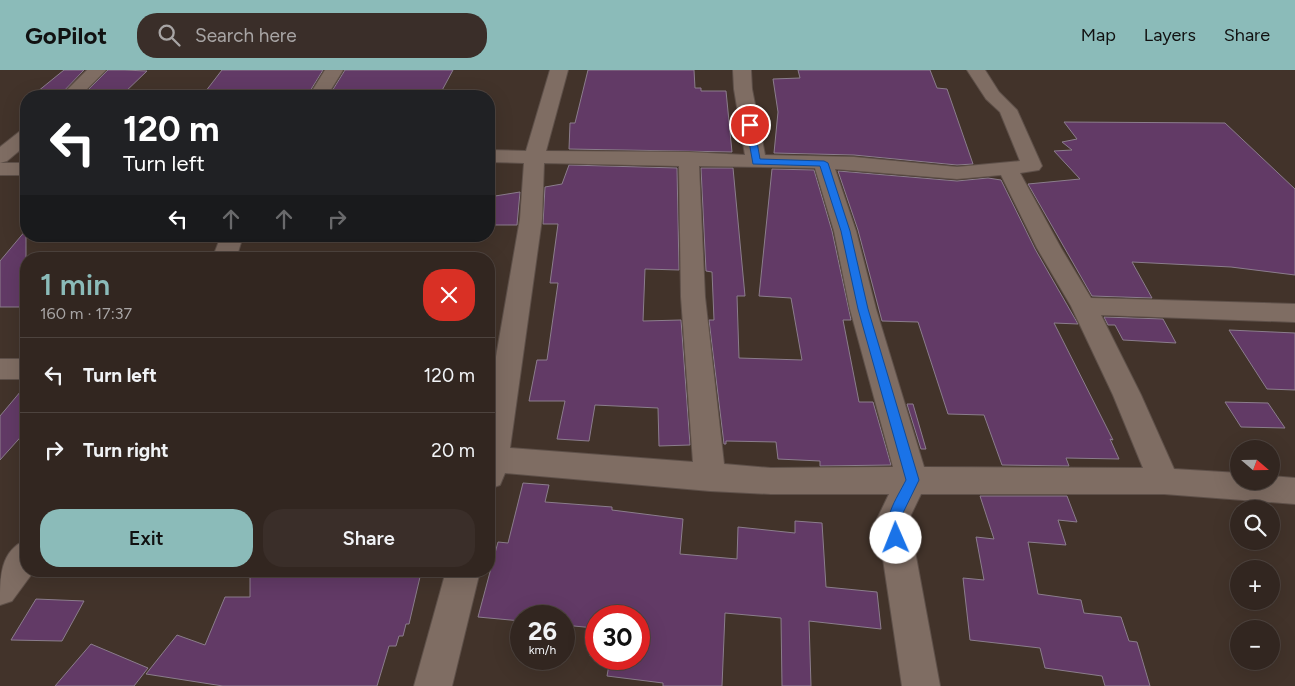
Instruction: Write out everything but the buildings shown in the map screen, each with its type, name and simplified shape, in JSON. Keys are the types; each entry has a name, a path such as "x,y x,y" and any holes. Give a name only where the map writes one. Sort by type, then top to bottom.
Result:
{"street":[{"path":"76,90 97,70"},
{"path":"322,90 334,70"},
{"path":"495,435 531,219 534,158 559,70"},
{"path":"742,70 756,162"},
{"path":"495,156 690,158 756,162 854,163 957,172 1032,166 1008,110 992,95 976,70"},
{"path":"0,157 20,141"},
{"path":"690,158 693,297 710,478"},
{"path":"824,163 845,231 863,309 912,480 893,519 921,686"},
{"path":"0,169 20,169"},
{"path":"1008,169 1049,248 1084,306 1127,395 1164,481"},
{"path":"1084,306 1295,313"},
{"path":"0,369 20,369"},
{"path":"495,465 771,481 1164,481 1295,491"},
{"path":"0,590 20,563"},
{"path":"433,686 461,577"}],"route":[{"path":"750,125 756,162 824,163 845,231 863,309 912,480 893,519 896,538"}]}
